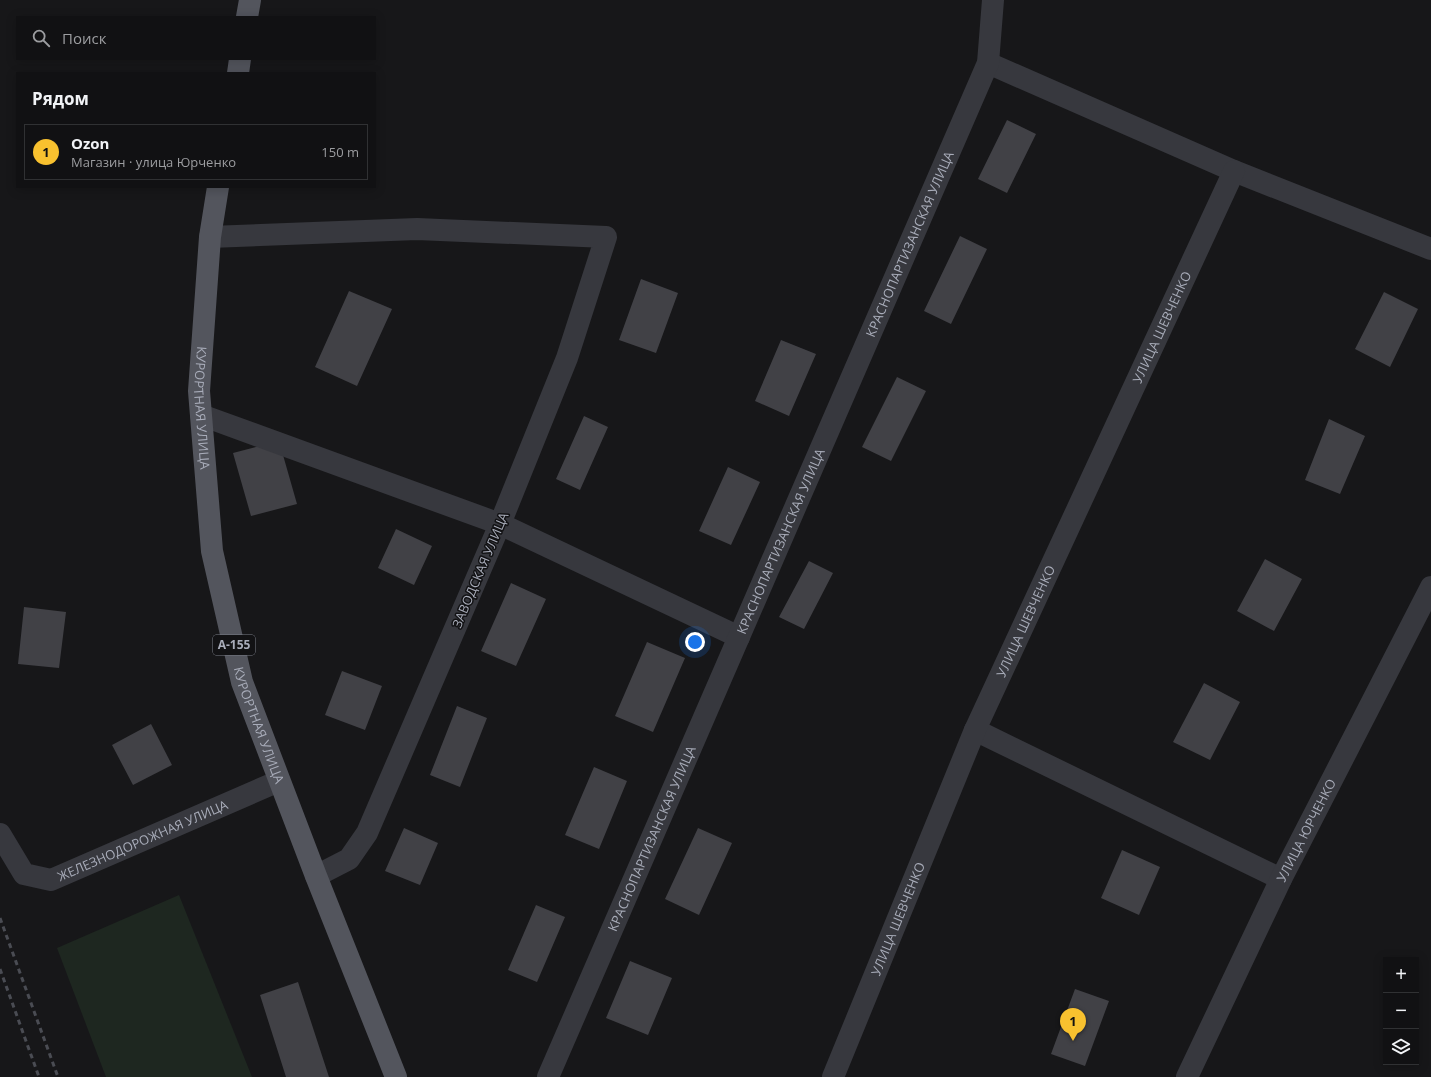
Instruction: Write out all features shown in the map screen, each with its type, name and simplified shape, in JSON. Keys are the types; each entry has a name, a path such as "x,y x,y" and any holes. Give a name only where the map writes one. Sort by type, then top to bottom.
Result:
{"main road":[{"path":"247,16 250,0"},
{"path":"238,72 240,60"},
{"name":"КУРОРТНАЯ УЛИЦА","path":"218,188 210,237 199,391 212,551 242,682 316,876 396,1077"}],"street":[{"name":"КРАСНОПАРТИЗАНСКАЯ УЛИЦА","path":"548,1077 988,63 993,0"},
{"path":"988,63 1234,171 1431,248"},
{"name":"УЛИЦА ШЕВЧЕНКО","path":"833,1077 975,730 1234,171"},
{"name":"ЗАВОДСКАЯ УЛИЦА","path":"210,237 417,228 606,237 567,358 500,524 367,833 349,860 316,876"},
{"path":"201,415 500,524 739,637"},
{"name":"УЛИЦА ЮРЧЕНКО","path":"1187,1077 1281,879 1428,600"},
{"path":"975,730 1281,879"},
{"name":"ЖЕЛЕЗНОДОРОЖНАЯ УЛИЦА","path":"0,834 24,874 51,880 279,781"}],"shaded area":[{"path":"179,895 252,1077 106,1077 57,948"}],"building":[{"path":"1007,120 1036,134 1007,193 978,179"},
{"path":"960,236 987,249 951,324 924,311"},
{"path":"641,279 678,293 656,353 619,340"},
{"path":"349,291 392,309 357,386 315,367"},
{"path":"1384,292 1418,309 1390,367 1355,349"},
{"path":"781,340 816,354 789,416 755,401"},
{"path":"897,377 926,391 891,461 862,447"},
{"path":"584,416 608,427 580,490 556,479"},
{"path":"1329,419 1365,436 1340,494 1305,480"},
{"path":"279,441 297,504 251,516 233,453"},
{"path":"728,467 760,482 731,545 699,531"},
{"path":"396,529 432,546 414,585 378,568"},
{"path":"1265,559 1302,579 1274,631 1237,611"},
{"path":"809,561 833,573 804,629 779,617"},
{"path":"511,583 546,599 516,666 481,651"},
{"path":"24,607 66,612 59,668 18,664"},
{"path":"647,642 685,658 653,732 615,716"},
{"path":"342,671 382,686 365,730 325,715"},
{"path":"1204,683 1240,702 1210,760 1173,742"},
{"path":"457,706 487,718 460,787 430,775"},
{"path":"151,724 172,765 133,785 112,745"},
{"path":"594,767 627,781 599,849 565,835"},
{"path":"404,828 438,843 420,885 385,871"},
{"path":"698,828 732,843 699,915 665,899"},
{"path":"1122,850 1160,867 1139,915 1101,898"},
{"path":"536,905 565,917 537,982 508,970"},
{"path":"630,961 672,978 648,1035 606,1018"},
{"path":"298,982 329,1077 286,1077 260,995"},
{"path":"1075,989 1109,1001 1085,1066 1051,1054"}],"railway":[{"path":"0,918 58,1077"},
{"path":"0,969 39,1077"}],"place":[{"name":"Ozon","path":"1073,1041"}]}
